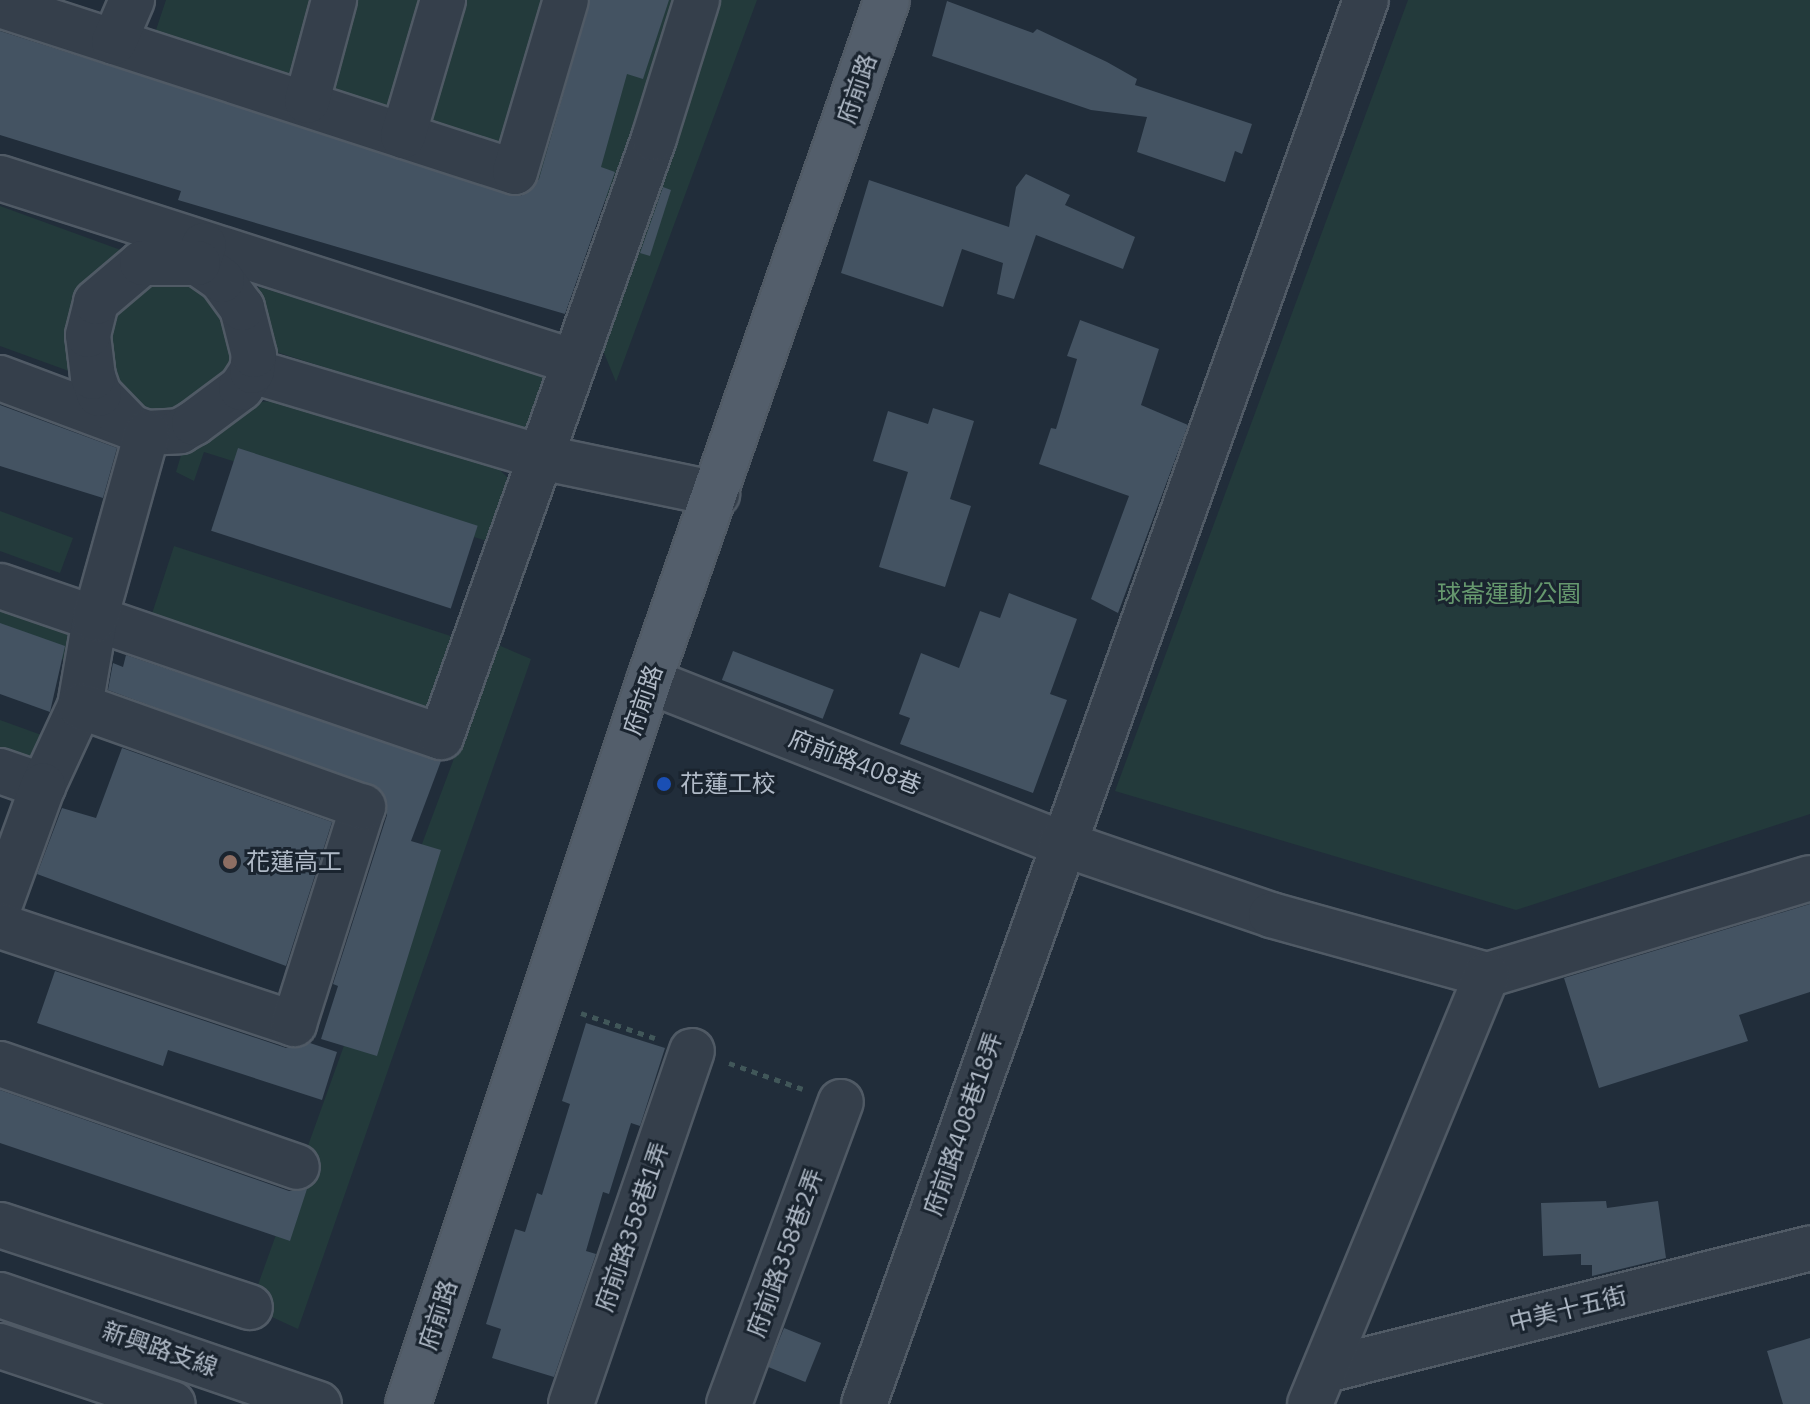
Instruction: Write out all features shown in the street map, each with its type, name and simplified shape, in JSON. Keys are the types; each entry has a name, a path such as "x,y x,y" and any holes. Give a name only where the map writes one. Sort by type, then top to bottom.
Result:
{"main road":[{"name":"府前路","path":"408,1404 649,681 717,494 887,0"}],"street":[{"path":"114,42 132,0"},
{"path":"307,101 334,0"},
{"path":"403,136 443,0"},
{"path":"0,5 307,101 515,172 566,0"},
{"path":"0,586 441,737 574,362 697,0"},
{"name":"府前路408巷18弄","path":"864,1404 1061,843 1366,0"},
{"path":"0,178 201,254 574,362"},
{"path":"0,378 139,430 180,431 194,423 241,388 252,371 252,338 242,308 201,254"},
{"path":"139,430 99,394 93,377 88,335 96,302 142,263 201,254"},
{"path":"252,371 540,457 717,494"},
{"path":"0,904 43,786 80,706 95,619 139,430"},
{"name":"府前路408巷","path":"649,681 1061,843 1271,915 1487,975"},
{"path":"0,926 294,1024 363,807 80,706"},
{"path":"0,771 43,786"},
{"path":"1318,1387 1487,975 1810,878"},
{"name":"府前路358巷1弄","path":"571,1404 692,1051"},
{"path":"0,1064 297,1167"},
{"name":"府前路358巷2弄","path":"729,1404 841,1102"},
{"path":"0,1225 250,1307"},
{"name":"中美十五街","path":"1318,1387 1810,1248"},
{"name":"新興路支線","path":"0,1295 319,1404"},
{"name":"新興路支線","path":"0,1346 173,1404"}],"green space":[{"path":"166,0 323,0 301,86 153,39"},
{"path":"354,0 435,0 400,122 325,94"},
{"path":"449,0 558,0 514,157 412,126"},
{"path":"568,0 757,0 616,382 597,336 615,204 515,172"},
{"name":"球崙運動公園","path":"1408,0 1810,0 1810,814 1516,910 1115,791"},
{"path":"0,206 129,253 88,378 0,346"},
{"path":"196,276 240,328 223,392 162,415 140,409 120,397 99,328 124,287"},
{"path":"259,287 555,376 537,435 267,349 253,307"},
{"path":"274,401 497,467 510,480 490,542 204,452 194,481 176,472 185,442 239,403"},
{"path":"0,511 73,538 60,573 0,551"},
{"path":"174,546 458,638 430,726 146,633"},
{"path":"0,586 95,619 83,666 0,638"},
{"path":"489,641 531,659 298,1329 250,1307 410,862 419,852 453,761"},
{"path":"0,720 47,737 36,772 0,759"}],"building":[{"path":"590,0 669,0 643,79 627,74 601,167 615,172 565,314 178,200 181,191 0,135 0,31 521,196 539,179"},
{"path":"947,1 1033,33 1037,29 1137,79 1135,85 1252,124 1242,154 1235,151 1225,182 1137,152 1147,117 1091,110 932,56"},
{"path":"1026,174 1070,195 1065,205 1135,237 1123,269 1036,235 1014,299 997,294 1003,263 962,249 943,307 841,273 869,180 1009,227 1016,187"},
{"path":"663,187 671,190 650,256 640,253"},
{"path":"1080,320 1159,349 1141,405 1188,425 1118,613 1091,599 1129,496 1039,464 1051,428 1056,429 1077,359 1067,356"},
{"path":"0,405 117,448 103,498 0,466"},
{"path":"933,408 974,421 950,499 971,506 945,587 879,567 908,472 873,461 888,411 928,424"},
{"path":"238,448 478,526 451,609 211,531"},
{"path":"1009,593 1077,619 1050,694 1067,700 1033,793 900,744 910,718 899,714 921,653 959,668 980,611 1000,618"},
{"path":"0,623 65,646 50,712 0,694"},
{"path":"733,651 834,690 823,719 722,680"},
{"path":"126,655 441,761 411,841 441,850 377,1056 321,1039 338,986 333,984 387,815 382,791 108,690 113,663 123,667"},
{"path":"122,748 332,822 286,966 37,874 62,808 96,818"},
{"path":"1810,904 1810,992 1739,1015 1748,1041 1599,1088 1564,978"},
{"path":"55,971 286,1048 310,1043 337,1052 322,1100 168,1050 163,1066 37,1023"},
{"path":"586,1023 665,1048 640,1126 631,1123 609,1194 603,1192 586,1251 596,1254 554,1377 492,1358 501,1329 486,1324 515,1229 525,1232 537,1193 542,1195 570,1104 562,1101"},
{"path":"0,1090 289,1191 307,1189 290,1241 0,1143"},
{"path":"1606,1201 1607,1208 1658,1201 1666,1258 1592,1276 1592,1265 1581,1265 1581,1254 1543,1256 1541,1203"},
{"path":"784,1328 821,1343 805,1382 768,1367"},
{"path":"1810,1338 1810,1404 1783,1404 1767,1351"}],"place":[{"name":"花蓮工校","path":"664,784"},
{"name":"花蓮高工","path":"230,862"}]}
